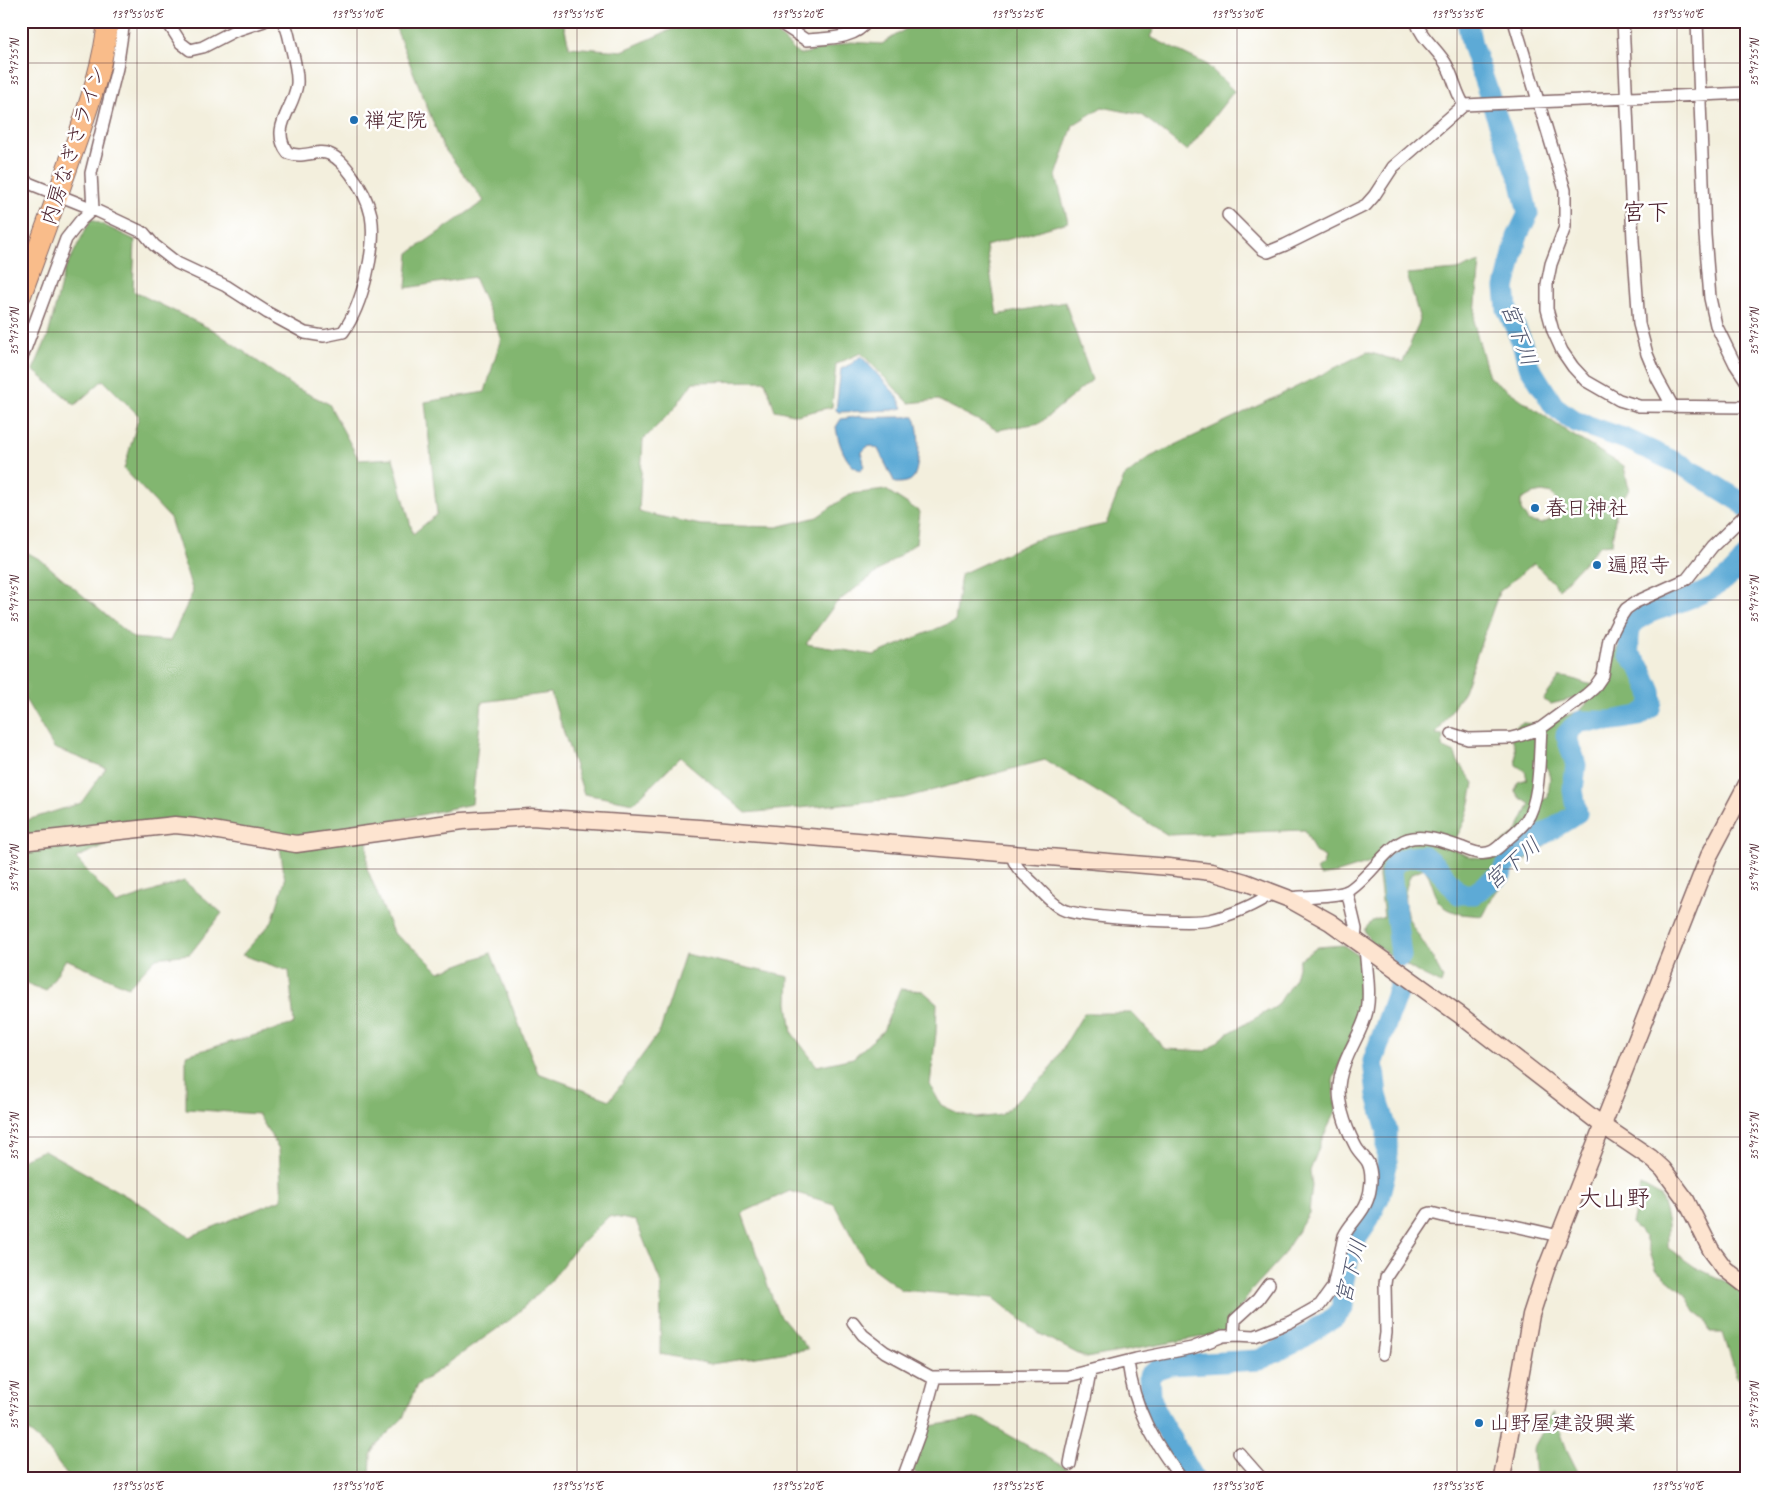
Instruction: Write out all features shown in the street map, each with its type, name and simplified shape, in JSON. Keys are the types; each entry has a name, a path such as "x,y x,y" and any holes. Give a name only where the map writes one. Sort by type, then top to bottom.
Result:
{"highway":[{"name":"内房なぎさライン","path":"21,295 58,196 89,104 106,44 108,21"}],"street":[{"path":"93,209 91,173 117,68 124,21"},
{"path":"167,21 181,43 190,50 203,47 234,31 264,21"},
{"path":"21,180 93,209 144,233 154,245 177,263 226,286 304,333 324,336 343,332 351,321 364,283 371,254 371,216 366,199 353,177 340,161 328,153 297,156 288,153 283,147 281,135 282,122 297,85 286,25 282,21"},
{"path":"666,21 674,23 684,21"},
{"path":"777,21 806,40 850,34 858,31 867,21"},
{"path":"1416,21 1428,41 1448,66 1459,96 1469,105"},
{"path":"1624,21 1633,240 1639,324 1650,362 1673,407"},
{"path":"1697,21 1706,254 1710,298 1716,325 1735,364 1747,382"},
{"path":"1515,22 1565,190 1565,227 1551,264 1546,284 1547,309 1552,331 1562,352 1586,381 1619,400 1639,406 1747,407"},
{"path":"1228,215 1262,249 1268,252 1285,245 1366,205 1394,167 1469,105 1747,92"},
{"path":"21,360 66,239 81,220 93,209"},
{"path":"1452,734 1468,739 1511,738 1541,728 1586,694 1601,680 1612,632 1626,609 1636,602 1687,579 1712,547 1747,513"},
{"path":"1012,854 1016,866 1061,909 1090,915 1183,922 1210,920 1230,914 1264,899 1280,895 1347,891 1360,881 1378,862 1407,840 1419,838 1440,841 1477,853 1488,854 1495,851 1521,827 1532,807 1536,786 1541,728"},
{"path":"1502,1478 1532,1315 1546,1269 1709,856 1747,784"},
{"path":"21,842 175,825 195,826 296,844 463,820 531,817 714,829 1211,872 1280,895 1330,922 1460,1015 1602,1125 1651,1158 1670,1177 1686,1200 1711,1250 1725,1269 1747,1286"},
{"path":"853,1322 863,1335 885,1352 935,1377 1068,1376 1192,1348 1211,1340 1234,1335 1255,1336 1267,1333 1320,1305 1333,1287 1347,1229 1367,1202 1371,1175 1369,1164 1355,1146 1342,1110 1340,1094 1340,1078 1366,1011 1368,999 1360,943 1347,891"},
{"path":"1383,1354 1386,1334 1386,1277 1428,1214 1510,1225 1559,1236"},
{"path":"1234,1335 1236,1320 1269,1284"},
{"path":"1128,1362 1131,1382 1139,1410 1155,1441 1182,1478"},
{"path":"1070,1464 1090,1371"},
{"path":"903,1478 920,1432 935,1377"},
{"path":"1239,1453 1261,1478"}],"green space":[{"path":"393,21 563,21 569,47 622,51 691,21 764,21 799,55 850,42 882,44 918,21 1158,21 1150,37 1206,64 1234,91 1187,151 1142,115 1102,107 1073,125 1056,176 1068,222 986,246 997,315 1065,302 1092,380 1040,423 997,430 938,400 909,403 861,353 836,364 832,407 797,415 775,410 765,381 693,382 674,409 643,440 639,512 701,525 777,527 817,517 850,494 886,490 920,512 916,543 836,603 806,644 874,655 955,621 961,574 1035,540 1106,524 1124,477 1150,457 1367,352 1403,362 1420,320 1407,274 1457,270 1480,262 1474,324 1489,377 1569,433 1624,466 1629,490 1617,504 1612,544 1600,545 1559,589 1534,563 1499,592 1464,691 1436,734 1443,735 1442,747 1455,753 1457,760 1474,783 1463,825 1451,849 1468,856 1480,858 1516,833 1530,804 1519,797 1515,791 1518,782 1527,779 1525,771 1516,765 1515,745 1510,730 1522,723 1540,724 1580,711 1589,701 1580,697 1551,704 1543,700 1560,677 1595,685 1601,684 1610,671 1613,654 1618,647 1629,646 1651,666 1656,695 1651,708 1630,723 1588,728 1580,731 1577,748 1582,788 1579,807 1574,817 1560,833 1524,861 1511,875 1494,895 1483,916 1460,914 1445,908 1438,901 1424,868 1411,874 1406,887 1406,909 1413,927 1443,978 1441,984 1422,975 1371,943 1364,930 1372,921 1384,917 1379,870 1370,863 1338,873 1320,876 1316,870 1323,865 1325,857 1315,852 1305,830 1168,835 1045,760 904,798 746,813 680,757 634,803 584,794 551,693 482,702 472,804 368,826 367,868 393,933 421,954 439,972 491,953 538,1073 610,1100 660,1031 685,954 789,977 788,1003 792,1033 817,1066 853,1058 883,1031 900,989 923,991 937,1003 936,1033 930,1085 941,1105 958,1113 976,1118 1001,1115 1047,1074 1084,1013 1132,1013 1165,1049 1206,1051 1227,1034 1277,1006 1295,978 1300,959 1318,947 1343,945 1361,957 1365,996 1361,1017 1352,1032 1333,1080 1336,1111 1322,1139 1310,1171 1312,1186 1309,1213 1281,1258 1251,1291 1224,1333 1086,1358 1038,1333 994,1298 902,1290 867,1264 834,1204 790,1191 742,1213 777,1311 808,1349 711,1364 660,1354 661,1283 636,1221 609,1216 570,1255 550,1282 511,1319 417,1385 403,1418 377,1444 371,1455 370,1478 69,1478 47,1448 21,1425 21,1160 44,1150 146,1207 189,1237 282,1199 279,1149 258,1114 186,1109 186,1055 294,1024 289,971 242,955 272,922 285,880 279,841 138,829 76,858 116,904 184,881 222,913 190,954 156,958 128,987 66,959 46,991 26,983 21,953 21,822 81,803 106,768 54,748 21,692 21,549 41,560 133,638 170,641 193,592 170,518 124,469 139,416 103,380 75,405 33,370 48,336 64,272 91,219 135,240 133,291 215,331 292,386 329,404 359,460 393,458 413,534 437,514 425,402 485,392 501,338 474,277 406,288 409,253 484,201 443,147","holes":["1542,492 1552,494 1556,500 1555,517 1542,524 1528,521 1521,510 1521,500 1532,494","1540,766 1547,767 1550,778 1548,797 1535,805"]},
{"path":"1641,1185 1661,1196 1668,1223 1668,1248 1695,1267 1747,1292 1747,1385 1737,1378 1723,1333 1710,1333 1705,1320 1695,1312 1686,1295 1656,1269 1645,1237 1632,1224"},
{"path":"1553,1412 1567,1450 1581,1478 1535,1478 1533,1449"},
{"path":"979,1418 1084,1478 921,1478 911,1469 930,1426"}],"water":[{"path":"861,356 897,396 903,408 839,412 836,410 841,369"},
{"path":"861,416 914,417 918,429 919,448 917,466 911,480 895,483 878,449 872,446 867,447 862,452 864,465 860,471 846,458 838,439 836,427 841,419"}],"waterway":[{"name":"宮下川","path":"1467,21 1472,45 1521,183 1528,214 1517,237 1505,288 1507,309 1521,340 1529,366 1554,406 1574,421 1628,440 1682,465 1743,503 1747,508"},
{"name":"宮下川","path":"1401,956 1391,873 1395,863 1403,859 1424,856 1437,867 1459,894 1475,894 1486,884 1501,875 1506,865 1523,847 1577,813 1573,790 1576,765 1566,735 1581,721 1610,721 1639,716 1650,708 1652,701 1651,692 1640,667 1629,654 1631,627 1646,614 1694,597 1714,587 1731,574 1747,556"},
{"name":"宮下川","path":"1194,1478 1158,1417 1150,1395 1149,1376 1157,1369 1169,1365 1259,1360 1292,1344 1335,1317 1343,1308 1343,1284 1352,1245 1367,1223 1379,1198 1387,1165 1387,1130 1377,1095 1373,1061 1401,982"}],"place":[{"name":"禅定院","path":"354,120"},
{"name":"春日神社","path":"1535,508"},
{"name":"遍照寺","path":"1597,565"},
{"name":"山野屋建設興業","path":"1479,1423"}],"district":[{"name":"宮下","path":"1646,212"},
{"name":"大山野","path":"1614,1198"}]}
